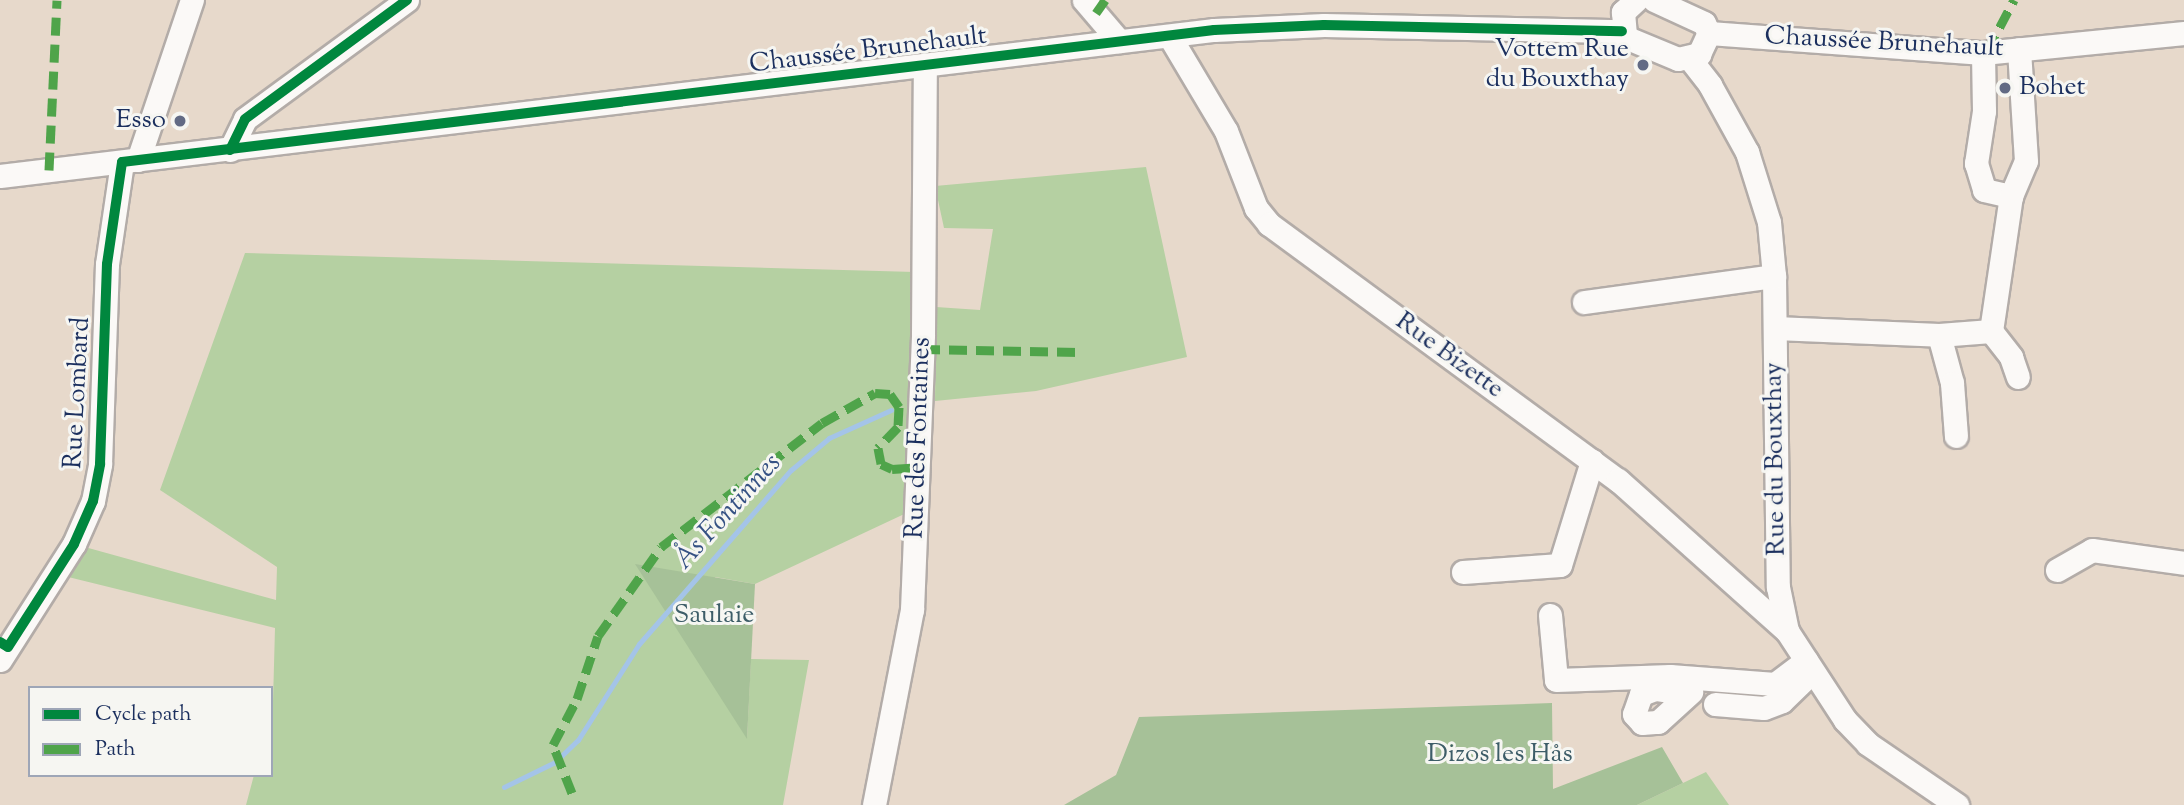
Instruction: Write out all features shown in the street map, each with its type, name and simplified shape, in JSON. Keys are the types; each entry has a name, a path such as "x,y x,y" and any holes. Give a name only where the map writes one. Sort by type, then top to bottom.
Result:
{"street":[{"name":"Rue Lombard","path":"0,660 74,544 93,501 100,464 107,264 130,161 192,0"},
{"path":"230,150 244,119 407,0"},
{"path":"1084,0 1119,41"},
{"path":"1636,0 1623,12 1622,31 1630,41 1678,59 1690,59 1707,44 1709,33 1691,14 1654,0"},
{"name":"Chaussée Brunehault","path":"0,176 925,68 1119,41 1324,25 1622,31"},
{"name":"Chaussée Brunehault","path":"1709,33 1983,53 2184,33"},
{"name":"Rue Bizette","path":"1170,37 1226,131 1256,208 1269,224 1592,461 1787,631"},
{"path":"2018,377 2011,357 1991,331 2011,196 2026,161 2019,49"},
{"path":"1983,53 1984,111 1976,163 1984,190 2011,196"},
{"name":"Rue du Bouxthay","path":"1690,59 1710,85 1760,186 1774,276 1778,587 1787,631 1809,670 1845,720 1868,744 1957,805"},
{"name":"Rue des Fontaines","path":"874,805 912,610 923,334 925,68"},
{"path":"1584,302 1774,276"},
{"path":"1775,327 1939,335 1991,331"},
{"path":"1939,335 1952,383 1956,436"},
{"path":"1463,572 1560,565 1592,461"},
{"path":"2057,570 2092,550 2184,563"},
{"path":"1550,615 1556,680 1670,676 1775,684 1809,670"},
{"path":"1691,692 1769,697 1809,670"},
{"path":"1715,704 1764,708 1782,701 1809,670"}],"green space":[{"path":"1146,167 1187,357 1036,391 935,401 936,307 980,310 993,229 944,228 935,186"},
{"path":"245,253 915,272 915,509 755,584 715,577 747,738 751,659 809,660 783,805 246,805 253,777 273,777 275,628 56,574 74,544 276,600 277,567 160,490"},
{"name":"Saulaie","path":"635,564 755,584 747,739"},
{"name":"Dizos les Hås","path":"1552,703 1553,789 1662,747 1683,783 1637,805 1064,805 1116,775 1139,717"},
{"path":"1706,772 1729,805 1637,805"}],"waterway":[{"name":"Ås Fontinnes","path":"504,787 555,762 578,740 639,644 791,470 829,438 891,410"}],"marked path":[{"path":"49,170 57,0"},
{"path":"1096,13 1105,0"},
{"path":"1987,51 2014,0"},
{"path":"922,349 1079,352"},
{"path":"572,793 553,745 577,699 598,636 661,547 822,423 875,393 890,394 899,407 898,427 878,448 881,464 892,469 918,467"}],"cycle path":[{"path":"230,150 245,119 407,0"},
{"path":"0,642 8,647 74,544 93,501 100,464 107,264 122,162 1214,30 1324,25 1622,31"}],"place":[{"name":"Vottem Rue du Bouxthay","path":"1643,65"},
{"name":"Bohet","path":"2005,88"},
{"name":"Esso","path":"180,121"}]}
